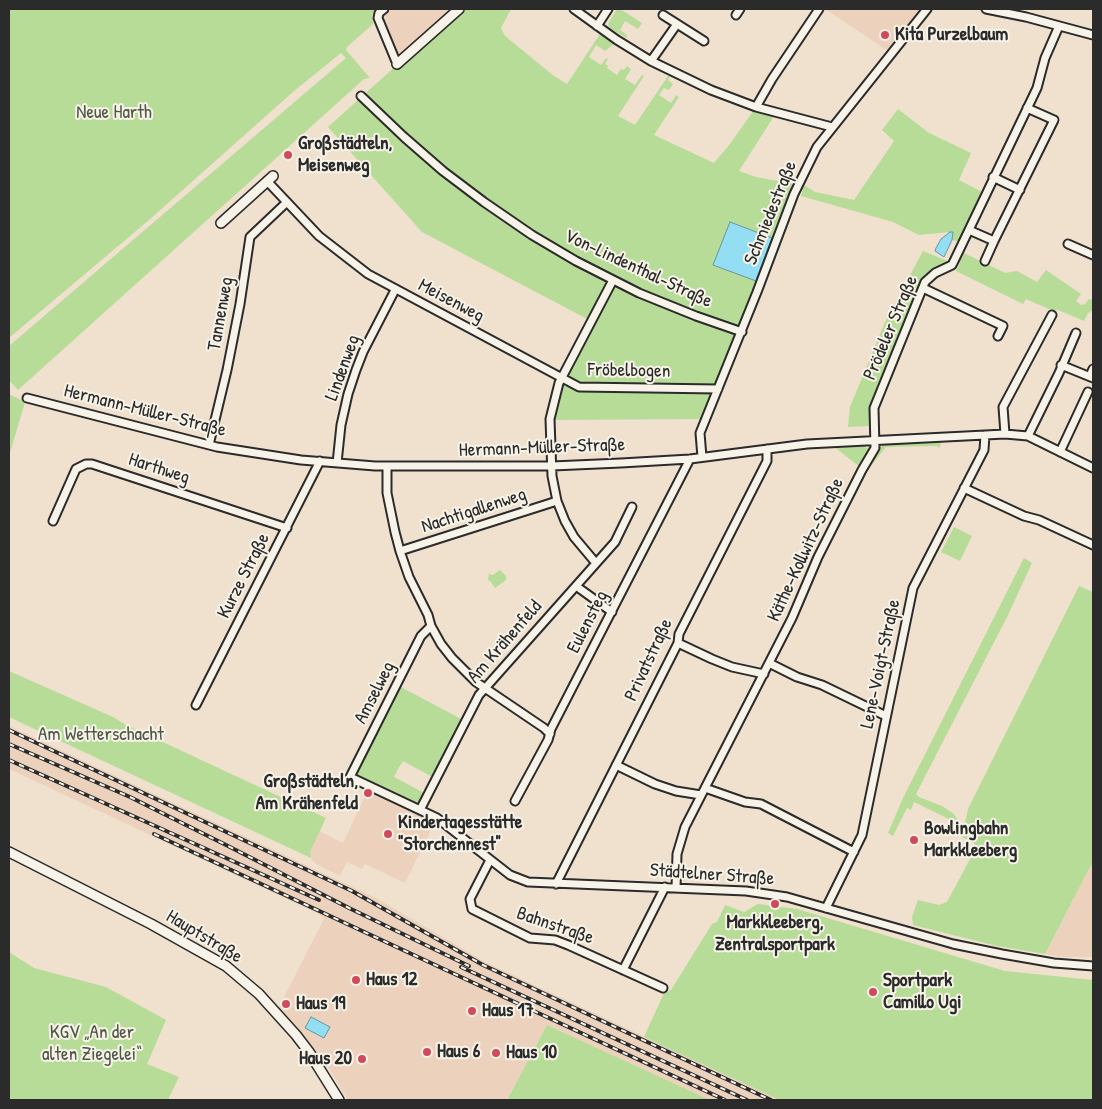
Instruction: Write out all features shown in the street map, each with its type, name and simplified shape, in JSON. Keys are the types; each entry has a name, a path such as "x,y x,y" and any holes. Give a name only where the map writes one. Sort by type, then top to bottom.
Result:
{"main road":[{"path":"397,64 459,9"},
{"path":"221,223 270,178"},
{"name":"Hauptstraße","path":"9,852 151,924 226,966 259,994 296,1035 340,1100"}],"street":[{"path":"384,9 379,13 378,18 397,64"},
{"path":"574,9 651,61 711,90 756,107 832,128"},
{"path":"597,26 608,9"},
{"path":"756,107 772,79 819,9"},
{"name":"Schmiedestraße","path":"702,458 700,433 742,332 794,194 816,147 927,9"},
{"path":"986,9 1090,34 1093,26"},
{"path":"664,15 704,41"},
{"path":"651,61 677,24"},
{"name":"Prödeler Straße","path":"876,440 874,408 923,288 930,276 952,265 1037,88 1045,58 1059,26"},
{"name":"Von-Lindenthal-Straße","path":"361,96 424,155 484,202 554,248 613,280 677,309 742,332"},
{"path":"985,261 1054,120 1027,108"},
{"path":"993,177 1020,190"},
{"name":"Meisenweg","path":"270,178 287,202 319,236 368,274 562,377"},
{"name":"Tannenweg","path":"209,445 229,361 250,237 287,202"},
{"path":"969,230 994,241"},
{"path":"1068,244 1093,255"},
{"name":"Fröbelbogen","path":"613,280 562,377 579,388 718,389"},
{"path":"923,288 1003,326 998,336"},
{"name":"Lindenweg","path":"337,463 341,425 356,370 363,352 395,290"},
{"path":"1005,434 1003,408 1052,315"},
{"path":"1028,436 1076,334"},
{"path":"1061,365 1092,374"},
{"path":"562,377 550,419 552,476 557,501 571,533 595,562"},
{"path":"1060,452 1088,392"},
{"name":"Hermann-Müller-Straße","path":"27,398 209,445 320,462 387,467 552,466 690,459 807,444 1005,434 1028,436 1093,468"},
{"name":"Lene-Voigt-Straße","path":"826,908 862,835 913,588 984,450 985,435"},
{"name":"Käthe-Kollwitz-Straße","path":"676,888 677,854 680,841 703,791 792,618 818,557 862,470 876,448 876,440"},
{"name":"Privatstraße","path":"556,884 678,642 678,636 767,461 766,449"},
{"name":"Eulensteg","path":"515,801 690,459"},
{"name":"Kurze Straße","path":"196,705 320,462"},
{"name":"Harthweg","path":"53,521 76,469 86,464 101,467 287,528"},
{"path":"387,467 387,493 400,551 409,577 428,615 431,626 452,658 470,677 550,734"},
{"path":"964,488 1093,545"},
{"name":"Nachtigallenweg","path":"400,551 557,501"},
{"name":"Am Krähenfeld","path":"420,810 479,695 595,562 615,542 632,507"},
{"path":"576,586 612,612"},
{"name":"Amselweg","path":"350,776 421,636 431,626"},
{"path":"678,642 712,660 732,667 764,674"},
{"path":"769,663 797,677 822,684 886,716"},
{"path":"616,765 655,784 676,791 703,791 761,804 854,852"},
{"name":"Städtelner Straße","path":"350,776 444,823 490,860 520,880 556,884 746,891 787,897 953,944 1069,966 1093,966"},
{"name":"Bahnstraße","path":"490,860 470,899 472,909 530,938 555,940 663,988"},
{"path":"623,970 665,887"}],"shaded area":[{"path":"384,9 459,9 397,64 379,13"},
{"name":"Kita Purzelbaum","path":"825,9 927,9 891,53"},
{"path":"9,726 376,898 485,962 780,1100 710,1100 547,1025 507,1100 348,1100 329,1069 279,1007 324,919 319,914 9,769"},
{"name":"Kindertagesstätte \"Storchennest\"","path":"370,786 437,818 405,883 365,864 362,869 347,862 340,876 316,864 311,858 310,852 319,831 343,843"},
{"path":"1093,861 1093,957 1062,957 1045,954"}],"green space":[{"name":"Neue Harth","path":"9,9 375,9 372,16 373,24 346,50 370,78 364,79 18,390 9,380 9,346 346,58 341,53 294,91 149,220 9,338"},
{"path":"459,9 511,9 501,28 505,36 554,76 567,84 600,34 614,44 605,51 596,45 589,57 601,65 606,58 608,59 605,64 608,66 607,68 617,75 621,69 624,70 627,66 631,69 625,79 635,85 642,75 644,76 618,116 635,125 668,76 670,77 668,80 673,84 669,90 664,88 659,95 671,103 676,95 679,97 654,135 714,163 756,107 776,113 739,171 756,177 799,185 706,419 550,420 559,383 591,321 422,232 328,127"},
{"path":"617,9 642,23 638,29 625,21 620,30 627,35 626,38 610,28 608,24"},
{"path":"898,109 929,133 971,153 959,180 982,192 959,242 952,240 953,233 950,232 919,235 893,222 801,196 804,185 815,192 854,200 894,141 882,130"},
{"path":"923,251 950,262 931,272 925,278 871,406 871,426 848,427 850,407 885,322"},
{"path":"964,253 1005,273 1017,271 1037,282 1046,270 1081,294 1076,301 1081,305 1085,304 1089,299 1093,300 1093,310 1088,313 1084,321 1026,299 1023,304 956,271"},
{"path":"9,394 25,402 9,456"},
{"path":"942,441 939,448 937,446 886,447 866,472 878,450 883,445"},
{"path":"863,445 868,449 868,453 860,467 833,446"},
{"path":"954,527 972,536 960,561 941,552"},
{"path":"1024,558 1032,563 1008,615 916,794 954,814 960,824 957,831 952,828 953,821 914,802 911,810 907,808 893,836 888,833 903,798"},
{"path":"500,570 506,576 506,580 495,588 488,580 489,574 493,575"},
{"path":"1079,586 1093,592 1093,861 1045,954 997,946 913,925 912,917 918,900 939,905 947,902 976,848 974,843 962,837 968,809"},
{"name":"Am Wetterschacht","path":"9,671 113,717 126,725 326,818 310,852 311,858 9,717"},
{"path":"397,685 465,721 436,779 403,761 398,769 394,777 428,795 420,810 350,777"},
{"name":"Sportpark Camillo Ugi","path":"758,904 797,909 1005,971 1093,980 1093,1100 780,1100 644,1037 664,993 671,990 712,924 717,922 725,905 744,912"},
{"name":"KGV „An der alten Ziegelei“","path":"9,952 34,968 106,987 166,1020 147,1064 179,1077 168,1100 9,1100"},
{"path":"547,1025 710,1100 507,1100"}],"water":[{"path":"730,222 772,238 756,281 713,265"},
{"path":"950,232 953,232 952,240 944,257 935,251 941,239"},
{"path":"311,1017 330,1027 324,1038 305,1028"}],"railway":[{"path":"9,730 352,891 483,965 771,1100"},
{"path":"9,744 130,797 349,908 469,966"},
{"path":"9,760 319,900"},
{"path":"154,834 725,1100"},
{"path":"461,967 747,1100"}],"place":[{"name":"Kita Purzelbaum","path":"885,35"},
{"name":"Großstädteln, Meisenweg","path":"288,155"},
{"name":"Großstädteln, Am Krähenfeld","path":"368,793"},
{"name":"Kindertagesstätte \"Storchennest\"","path":"388,834"},
{"name":"Bowlingbahn Markkleeberg","path":"914,840"},
{"name":"Markkleeberg, Zentralsportpark","path":"775,904"},
{"name":"Haus 12","path":"356,980"},
{"name":"Sportpark Camillo Ugi","path":"873,992"},
{"name":"Haus 19","path":"286,1004"},
{"name":"Haus 17","path":"472,1011"},
{"name":"Haus 6","path":"427,1052"},
{"name":"Haus 10","path":"496,1053"},
{"name":"Haus 20","path":"362,1059"}]}
